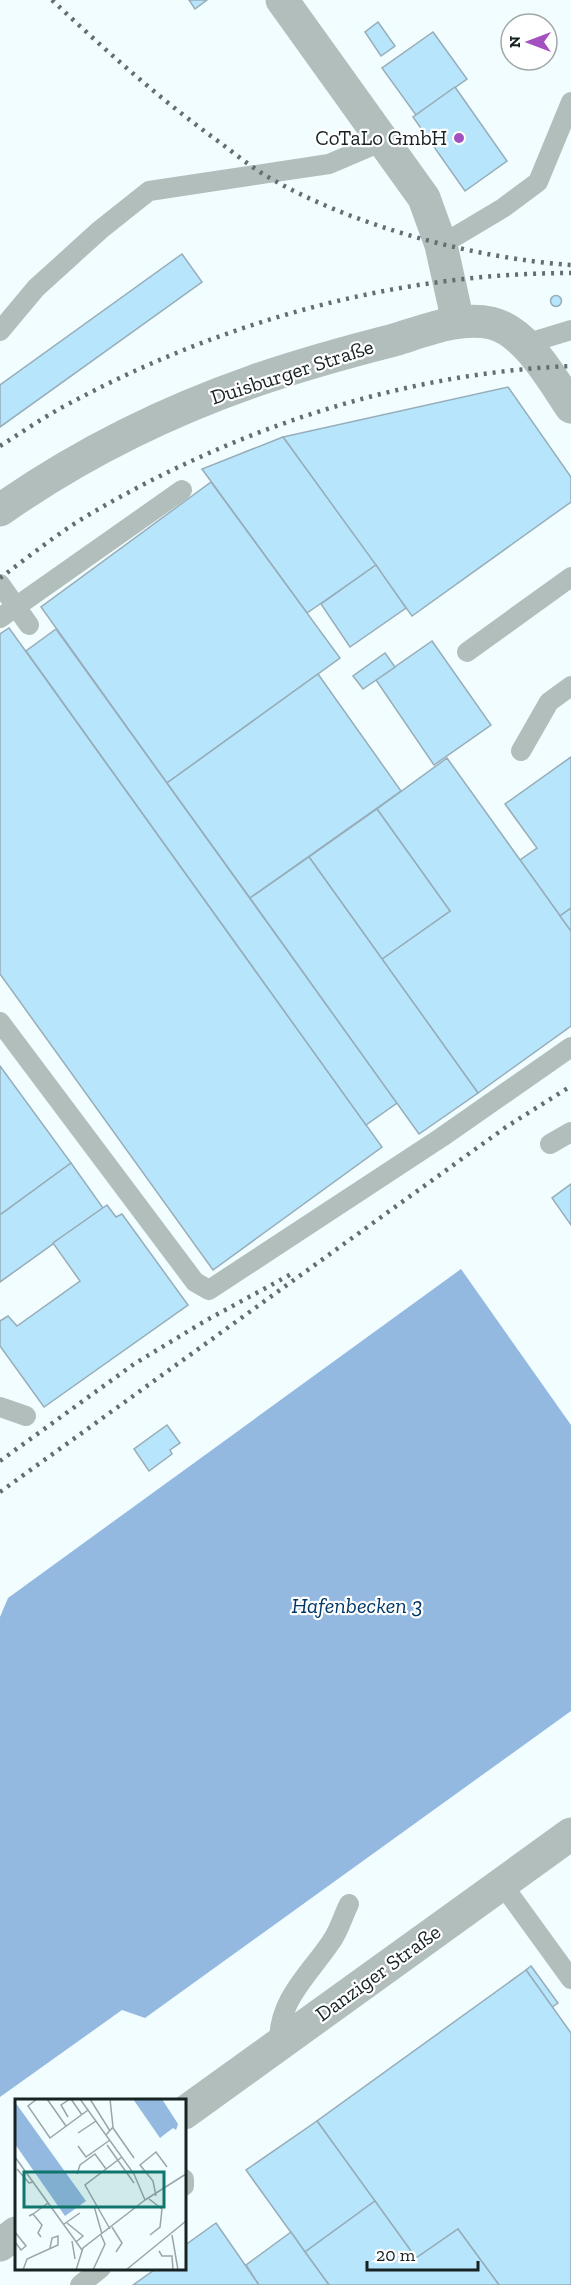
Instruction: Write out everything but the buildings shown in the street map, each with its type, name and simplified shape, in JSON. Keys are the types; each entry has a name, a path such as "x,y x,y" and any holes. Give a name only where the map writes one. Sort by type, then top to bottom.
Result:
{"street":[{"path":"282,0 424,198 441,245 458,322"},
{"name":"Duisburger Straße","path":"0,510 76,462 162,419 254,381 358,349 458,322 491,323 513,333 525,344 571,407"},
{"name":"Danziger Straße","path":"186,2111 571,1834"},
{"path":"0,2245 15,2234"}],"lane":[{"path":"441,245 503,208 538,182 571,102"},
{"path":"0,331 36,288 100,230 149,191 329,164 383,141"},
{"path":"525,344 571,330"},
{"path":"0,618 182,490"},
{"path":"467,652 571,577"},
{"path":"0,584 29,625"},
{"path":"521,751 549,702 571,686"},
{"path":"0,1022 195,1282 209,1290 442,1137 571,1047"},
{"path":"550,1144 571,1132"},
{"path":"0,1407 26,1416"},
{"path":"502,1884 571,1979"},
{"path":"279,2044 279,2026 288,2000 333,1940 349,1904"},
{"path":"80,2285 99,2270"}],"water":[{"name":"Hafenbecken 3","path":"461,1269 571,1425 571,1711 145,2018 122,2010 0,2097 0,1617 8,1598"}],"railway":[{"path":"52,0 178,111 258,171 297,192 333,209 372,223 452,247 571,265"},
{"path":"0,446 64,406 132,372 253,325 378,292 506,275 571,273"},
{"path":"0,578 84,517 208,453 266,430 386,393 447,380 509,371 571,366"},
{"path":"0,1492 506,1127 571,1086"},
{"path":"0,1461 134,1364 205,1321 295,1272"}],"place":[{"name":"CoTaLo GmbH","path":"459,138"}]}
